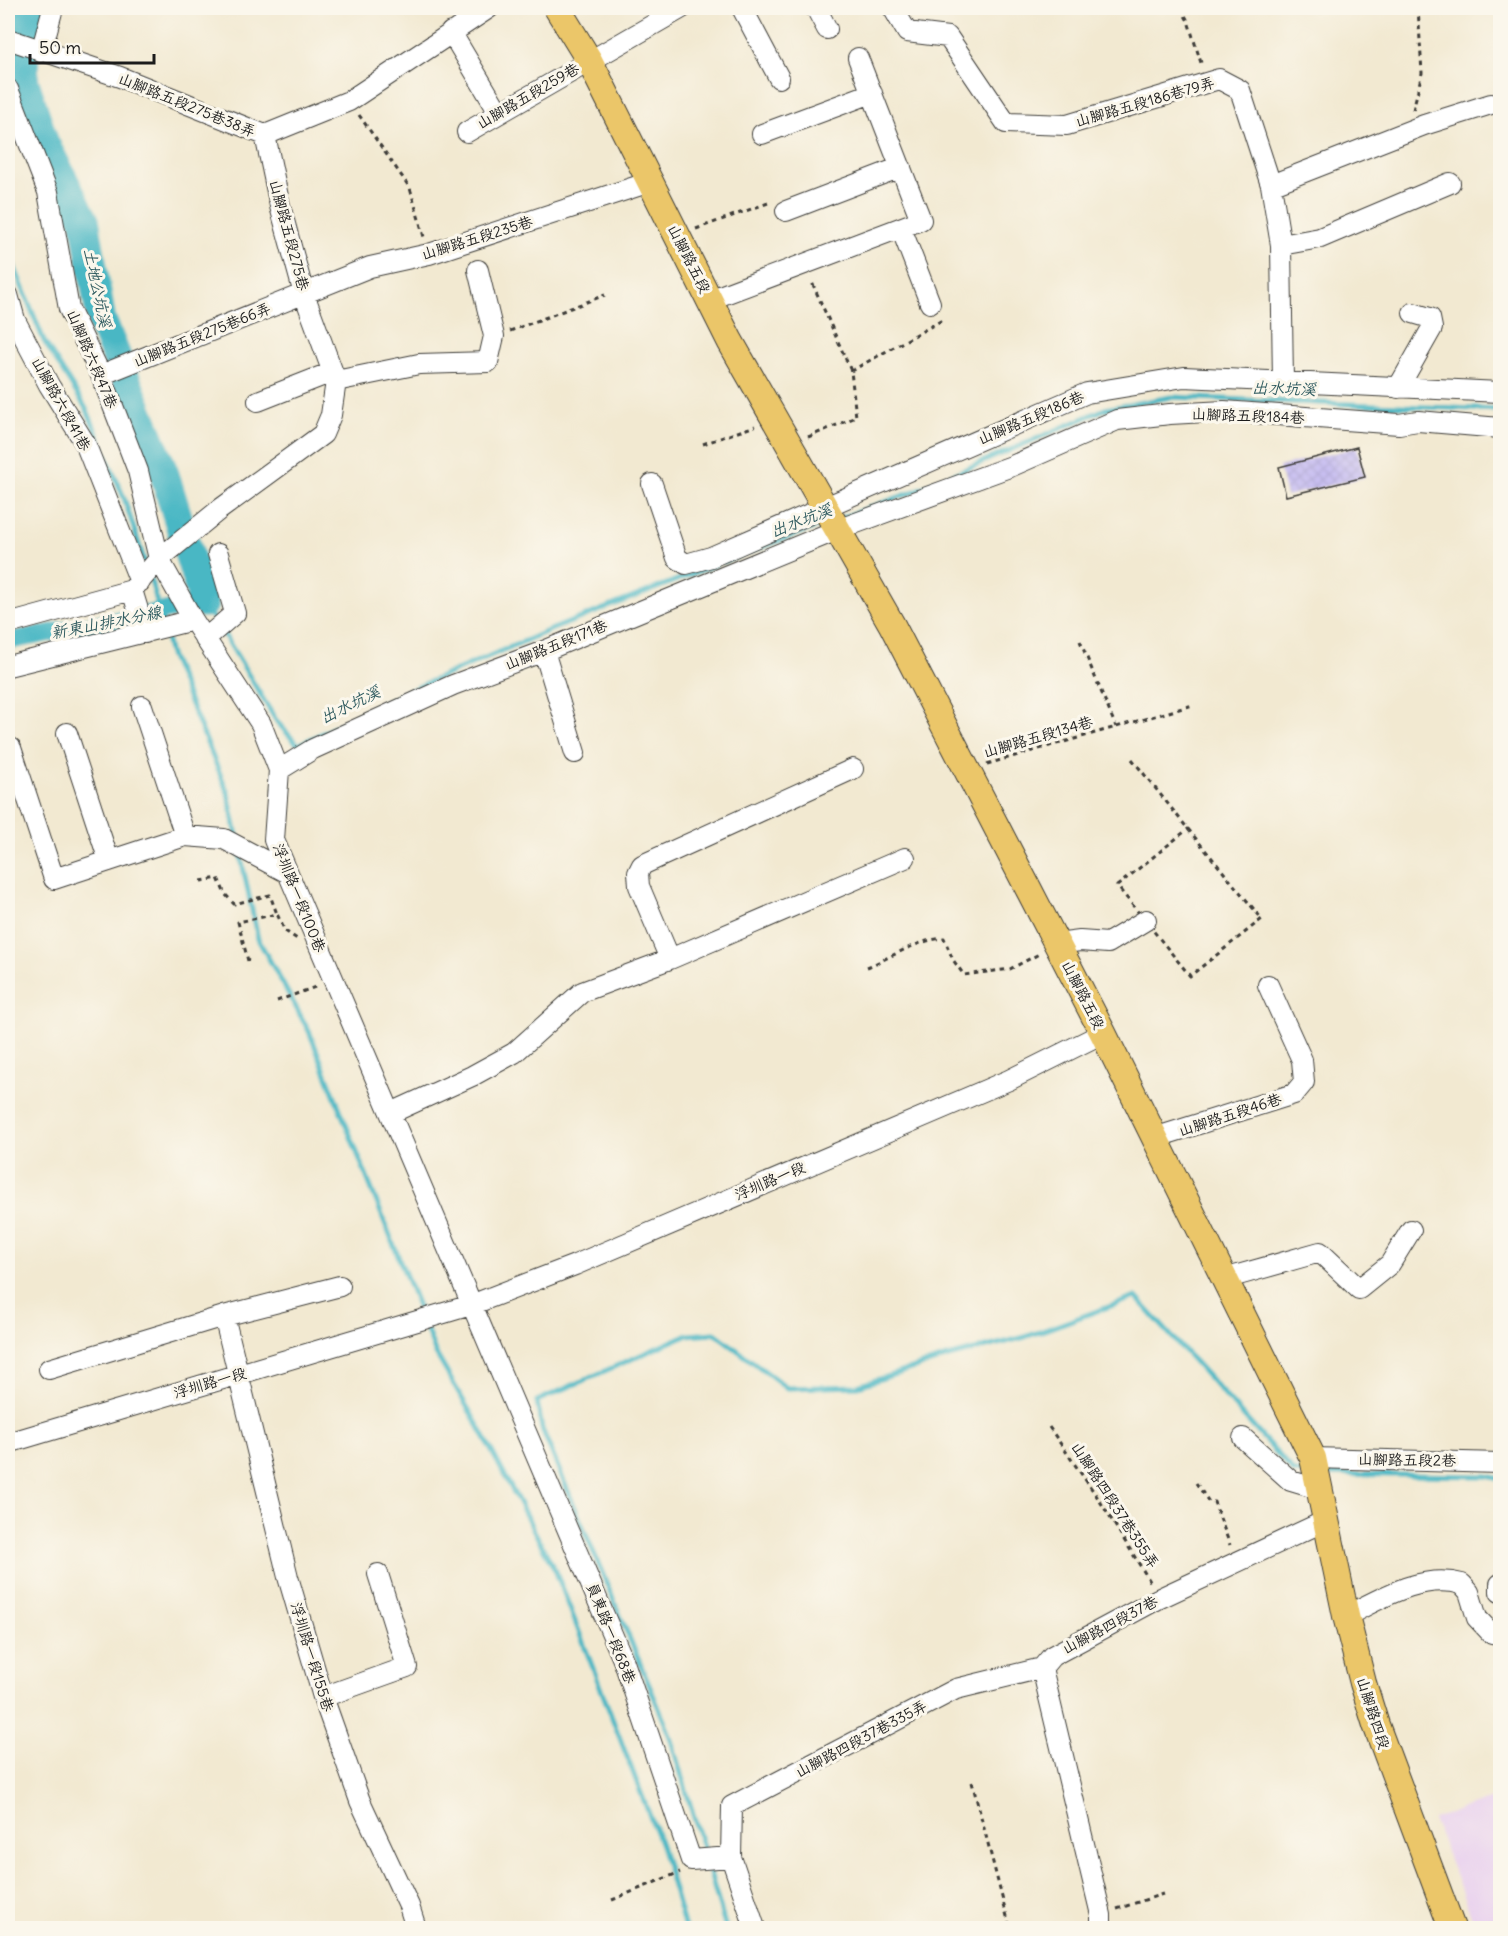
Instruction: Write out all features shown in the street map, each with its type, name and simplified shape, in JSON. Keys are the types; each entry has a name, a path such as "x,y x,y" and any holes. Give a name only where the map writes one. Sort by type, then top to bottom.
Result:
{"main road":[{"name":"山腳路五段","path":"557,8 589,60 709,300 892,625 1102,1033 1317,1472"},
{"name":"山腳路四段","path":"1317,1472 1346,1616 1376,1725 1452,1929"}],"street":[{"path":"41,52 53,8"},
{"path":"265,135 349,101 489,8"},
{"name":"山腳路五段259巷","path":"467,132 682,8"},
{"path":"742,8 779,78"},
{"path":"816,8 827,29"},
{"name":"山腳路五段186巷79弄","path":"894,8 907,32 948,37 1006,123 1067,125 1218,79 1240,90 1270,185 1281,245 1283,382"},
{"path":"451,32 495,106"},
{"name":"山腳路五段275巷38弄","path":"8,39 120,77 265,135"},
{"path":"709,300 921,220 858,58"},
{"name":"山腳路六段47巷","path":"8,89 48,192 69,309 101,375 138,471 159,559 193,620"},
{"path":"762,135 872,93"},
{"path":"1270,185 1407,132 1491,104"},
{"name":"山腳路五段275巷","path":"159,559 199,526 323,434 331,416 334,376 304,294 280,206 265,135"},
{"path":"777,207 901,167"},
{"name":"山腳路五段235巷","path":"304,294 370,267 429,254 650,182"},
{"path":"1281,245 1320,238 1450,183"},
{"path":"901,228 930,303"},
{"path":"258,401 334,376 419,364 488,362 495,336 478,270"},
{"name":"山腳路五段275巷66弄","path":"101,375 304,294"},
{"name":"山腳路六段41巷","path":"8,295 15,320 49,385 85,443 136,586 145,633"},
{"path":"1398,388 1432,328 1430,318 1413,313"},
{"name":"山腳路五段186巷","path":"652,484 677,558 686,564 711,557 1087,393 1184,377 1398,388 1497,397"},
{"name":"山腳路五段184巷","path":"837,530 1012,466 1117,420 1224,411 1399,424 1418,421 1500,428"},
{"name":"山腳路五段171巷","path":"279,770 313,749 453,685 544,651 837,530"},
{"path":"206,639 235,613 218,554"},
{"path":"8,624 136,586 159,559"},
{"path":"8,666 193,620"},
{"name":"浮圳路一段100巷","path":"193,620 261,724 279,770 274,840 471,1305"},
{"path":"544,651 574,753"},
{"path":"142,706 185,836"},
{"path":"67,733 109,861"},
{"path":"11,748 54,879 185,836 224,839 288,873"},
{"path":"670,959 639,886 638,873 642,865 853,769"},
{"path":"391,1113 514,1053 582,992 670,959 904,858"},
{"path":"1057,944 1080,941 1108,943 1146,921"},
{"name":"山腳路五段46巷","path":"1154,1138 1294,1094 1304,1082 1302,1060 1268,985"},
{"name":"浮圳路一段","path":"8,1443 471,1305 574,1265 1008,1080 1102,1033"},
{"path":"1224,1279 1320,1252 1359,1289 1389,1264 1411,1230"},
{"path":"49,1369 224,1316 340,1286"},
{"name":"員東路一段68巷","path":"471,1305 624,1662 691,1860"},
{"name":"浮圳路一段155巷","path":"224,1316 288,1577 323,1696 360,1801 409,1906 416,1929"},
{"name":"山腳路五段2巷","path":"1243,1438 1291,1481 1317,1472 1500,1462"},
{"name":"山腳路四段37巷","path":"1042,1668 1052,1656 1158,1599 1231,1567 1327,1520"},
{"path":"323,1696 407,1667 378,1575"},
{"path":"1346,1616 1398,1590 1423,1583 1450,1581 1462,1584 1468,1592 1478,1618 1492,1634 1500,1635"},
{"path":"1500,1584 1500,1592"},
{"path":"1042,1668 1101,1922"},
{"name":"山腳路四段37巷335弄","path":"731,1857 732,1806 956,1689 1042,1668"},
{"path":"691,1860 731,1857 755,1929"}],"path":[{"path":"1181,8 1188,21 1207,82"},
{"path":"1407,132 1422,73 1418,8"},
{"path":"349,101 410,188 429,254"},
{"path":"677,236 777,207"},
{"path":"789,444 856,417 851,371 805,265"},
{"path":"495,336 605,295"},
{"path":"851,371 944,319"},
{"path":"703,444 775,419"},
{"name":"山腳路五段134巷","path":"1080,642 1116,727"},
{"name":"山腳路五段134巷","path":"967,770 1193,705"},
{"path":"1132,759 1262,919 1191,976 1117,886 1188,829"},
{"path":"201,881 218,878 225,894 234,904 270,895 277,914 291,937 317,942"},
{"path":"248,961 238,922 277,914"},
{"path":"867,967 902,953 926,939 944,938 953,960 964,975 1010,969 1057,944"},
{"path":"277,1002 297,994"},
{"name":"山腳路四段37巷355弄","path":"1048,1427 1142,1566 1158,1599"},
{"path":"1196,1483 1209,1502 1214,1502 1233,1551 1231,1567"},
{"path":"972,1782 1010,1929"},
{"path":"612,1900 682,1872 691,1860"},
{"path":"1101,1922 1163,1894"}],"shaded area":[{"path":"1500,1796 1500,1928 1476,1928 1433,1819"}],"building":[{"path":"1357,447 1365,477 1286,496 1279,467"}],"waterway":[{"name":"土地公坑溪","path":"32,8 24,36 24,81 44,142 85,222 101,319 164,473 204,603"},
{"path":"8,251 44,341 87,410 124,498 146,566"},
{"name":"出水坑溪","path":"838,519 910,493 1105,409 1171,397 1500,410"},
{"name":"出水坑溪","path":"723,562 827,523"},
{"name":"出水坑溪","path":"222,631 277,722 298,745 422,685 550,630 715,565"},
{"path":"150,577 163,623"},
{"name":"出水坑溪","path":"204,603 217,624"},
{"name":"新東山排水分線","path":"8,641 204,603"},
{"path":"165,632 169,652 228,793 238,841"},
{"path":"240,853 258,939 309,1031 421,1314"},
{"path":"705,1854 668,1730 542,1429 537,1401 686,1335 715,1333 787,1388 858,1386 948,1357 1025,1337 1136,1297 1294,1472 1310,1473"},
{"path":"424,1323 436,1354 479,1427 556,1572 661,1845 685,1928"},
{"path":"1322,1474 1487,1476 1500,1479"},
{"path":"707,1863 726,1928"}]}
